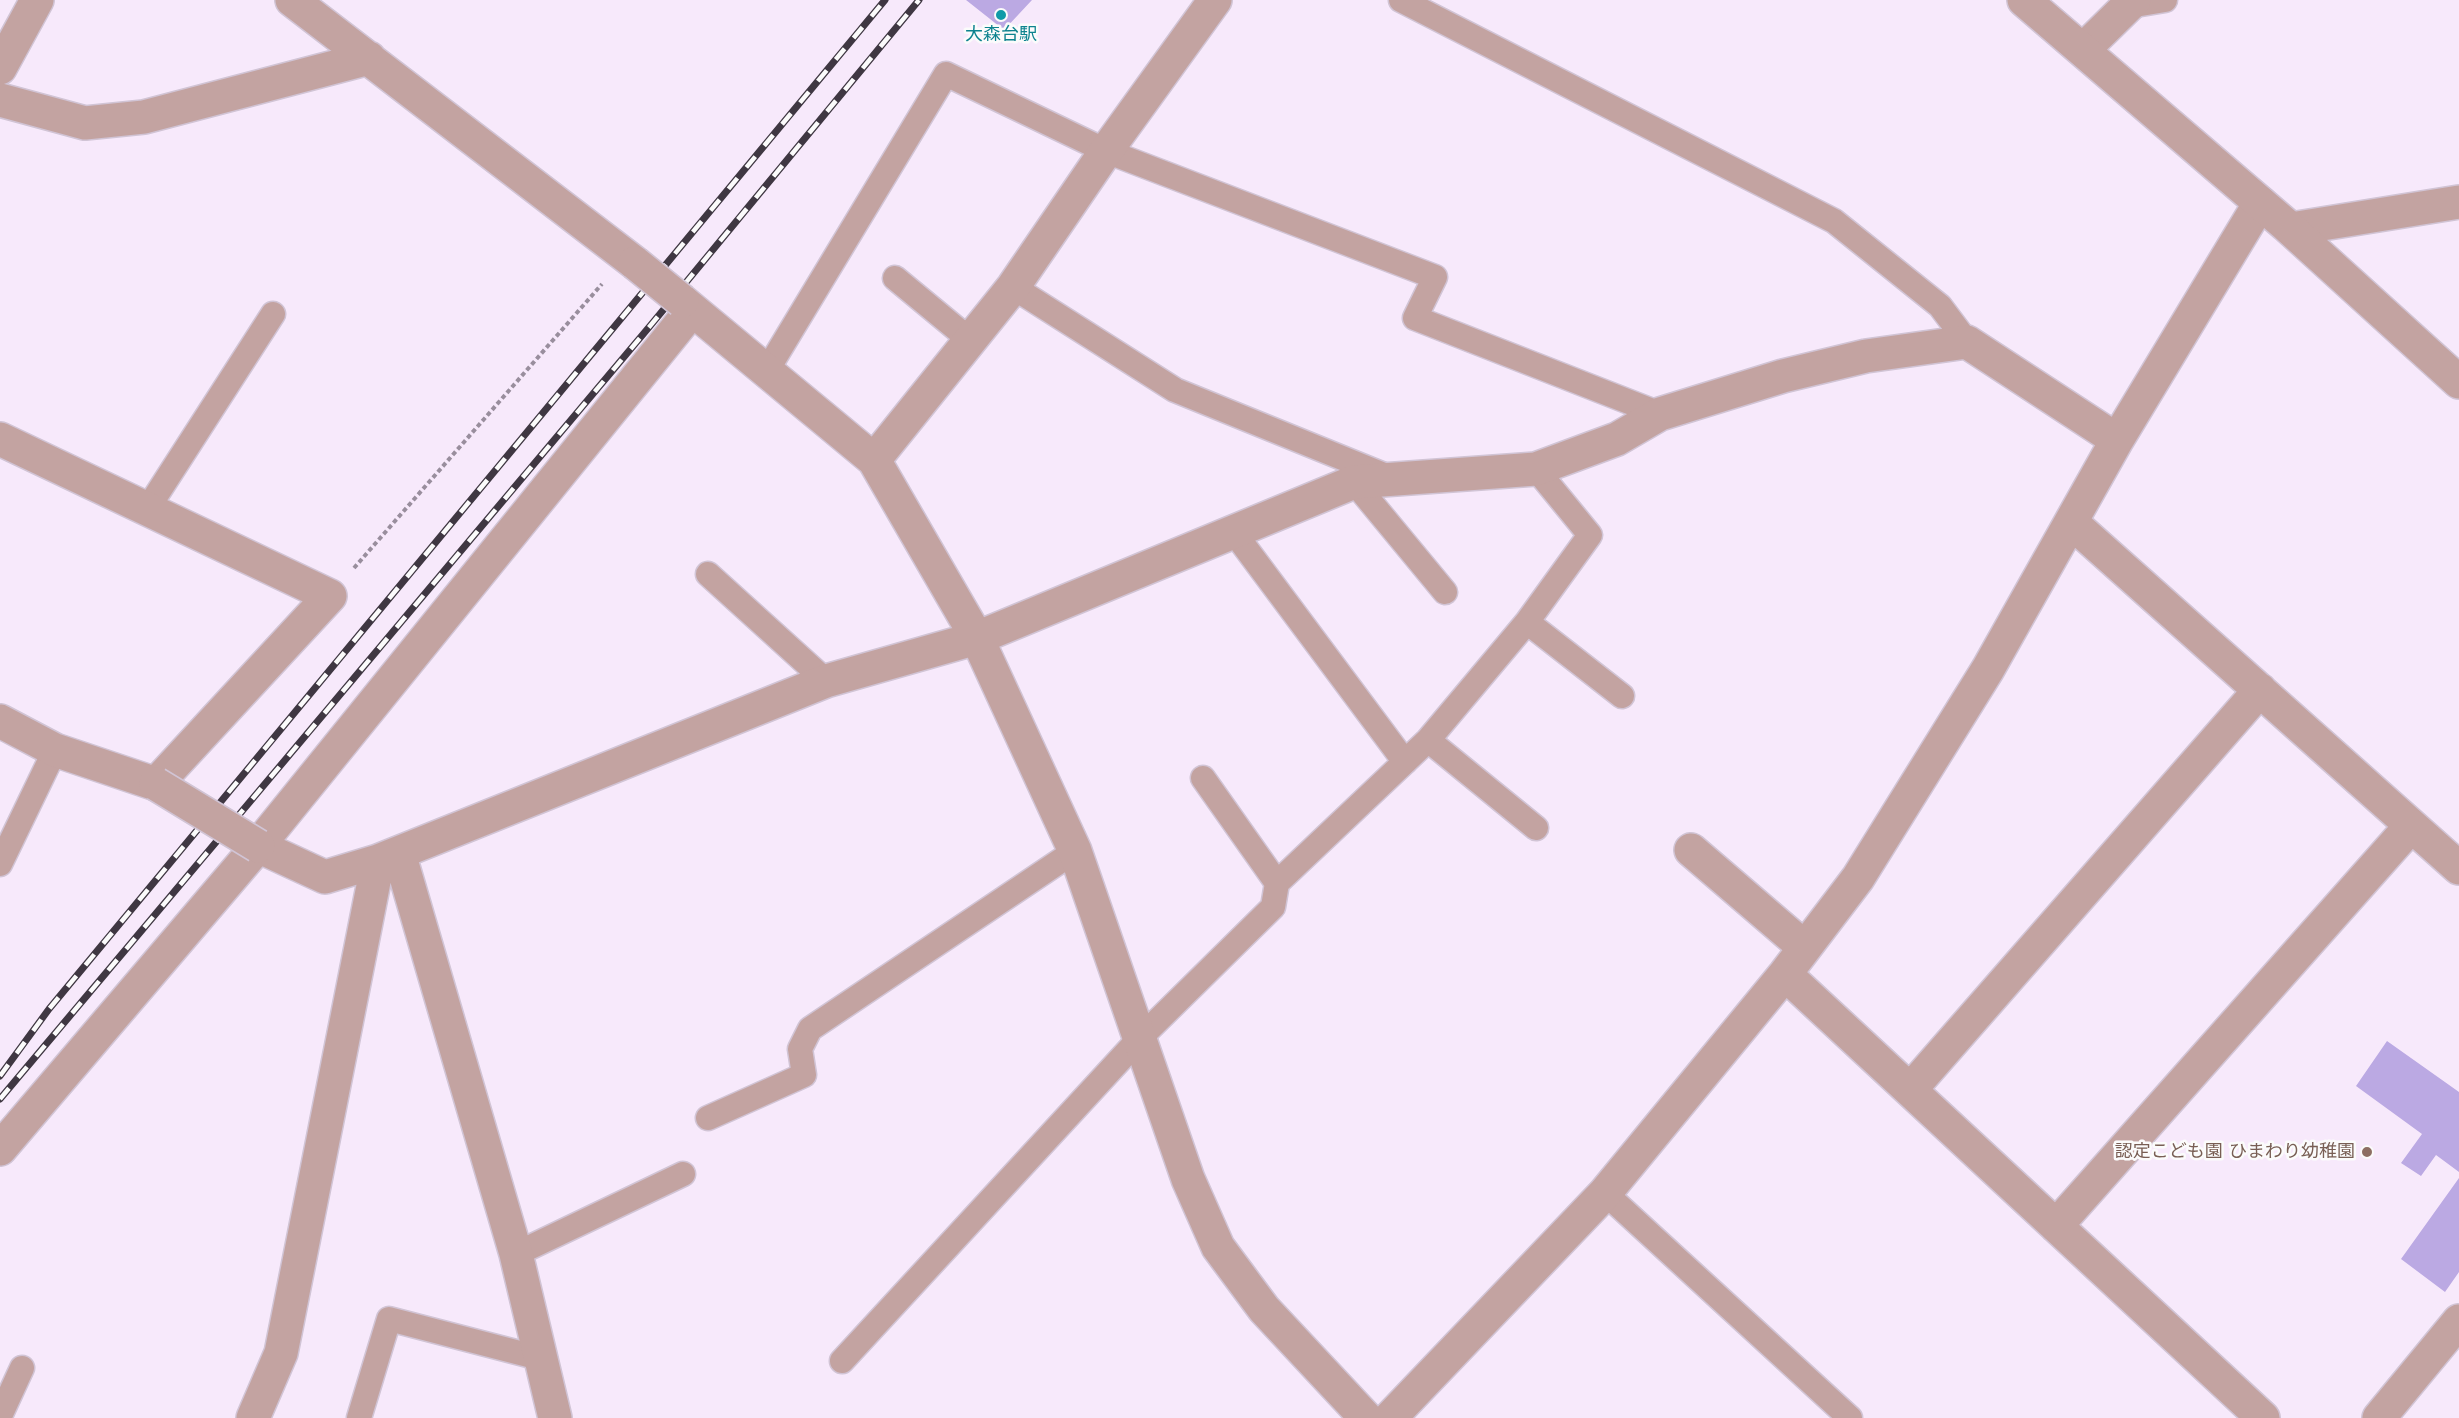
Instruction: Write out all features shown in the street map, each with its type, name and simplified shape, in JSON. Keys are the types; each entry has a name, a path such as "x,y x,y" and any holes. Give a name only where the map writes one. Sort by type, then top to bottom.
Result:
{"street":[{"path":"0,68 9,30 37,0"},
{"path":"292,0 630,260 874,460 977,638 1075,851 1188,1179 1218,1247 1264,1309 1366,1418"},
{"path":"874,460 1013,287 1106,151 1215,0"},
{"path":"2024,0 2291,229 2459,382"},
{"path":"2084,50 2132,3"},
{"path":"0,100 86,123 144,117 369,58"},
{"path":"2291,229 2459,202"},
{"path":"1390,1418 1605,1193 1785,974 1858,878 1988,669 2117,440 2260,203"},
{"path":"0,1149 258,846 687,306"},
{"path":"0,721 55,750 156,784 258,846 325,877 389,857 826,681 977,638 1354,482 1391,477 1536,469 1617,439 1660,414 1783,376 1866,356 1967,342 2117,440"},
{"path":"0,439 330,596 156,784"},
{"path":"2071,522 2459,868"},
{"path":"1910,1090 2260,690"},
{"path":"2056,1226 2411,826"},
{"path":"1691,850 1804,947"},
{"path":"389,857 516,1254 543,1359 555,1418"},
{"path":"253,1418 281,1353 389,857"},
{"path":"1785,974 2264,1418"},
{"path":"2379,1418 2459,1321"}],"lane":[{"path":"1401,0 1834,221 1940,306 1967,342"},
{"path":"2132,3 2164,0"},
{"path":"766,372 946,74 1106,151 1435,277 1415,318 1660,414"},
{"path":"895,278 970,340"},
{"path":"1013,287 1175,390 1391,477"},
{"path":"148,508 273,314"},
{"path":"842,1361 1140,1038 1273,907 1277,883 1428,740 1527,622 1590,535 1536,469"},
{"path":"1354,482 1445,592"},
{"path":"1233,531 1405,762"},
{"path":"708,574 826,681"},
{"path":"1527,622 1622,696"},
{"path":"1428,740 1536,828"},
{"path":"0,864 55,750"},
{"path":"1203,778 1277,883"},
{"path":"708,1118 804,1075 800,1049 810,1029 1075,851"},
{"path":"516,1254 683,1174"},
{"path":"1605,1193 1850,1418"},
{"path":"359,1418 389,1319 543,1359"},
{"path":"0,1416 22,1368"}],"path":[{"path":"330,596 630,260"}],"building":[{"name":"大森台駅","path":"966,0 1032,0 1004,30"},
{"path":"2387,1041 2459,1092 2459,1172 2436,1155 2421,1176 2401,1163 2422,1134 2356,1086"},
{"path":"2459,1178 2459,1272 2445,1292 2401,1259"}],"railway":[{"path":"0,1076 49,1009 885,0"},
{"path":"0,1099 650,326 919,0"}],"place":[{"name":"大森台駅","path":"1001,15"},
{"name":"認定こども園 ひまわり幼稚園","path":"2367,1152"}]}
